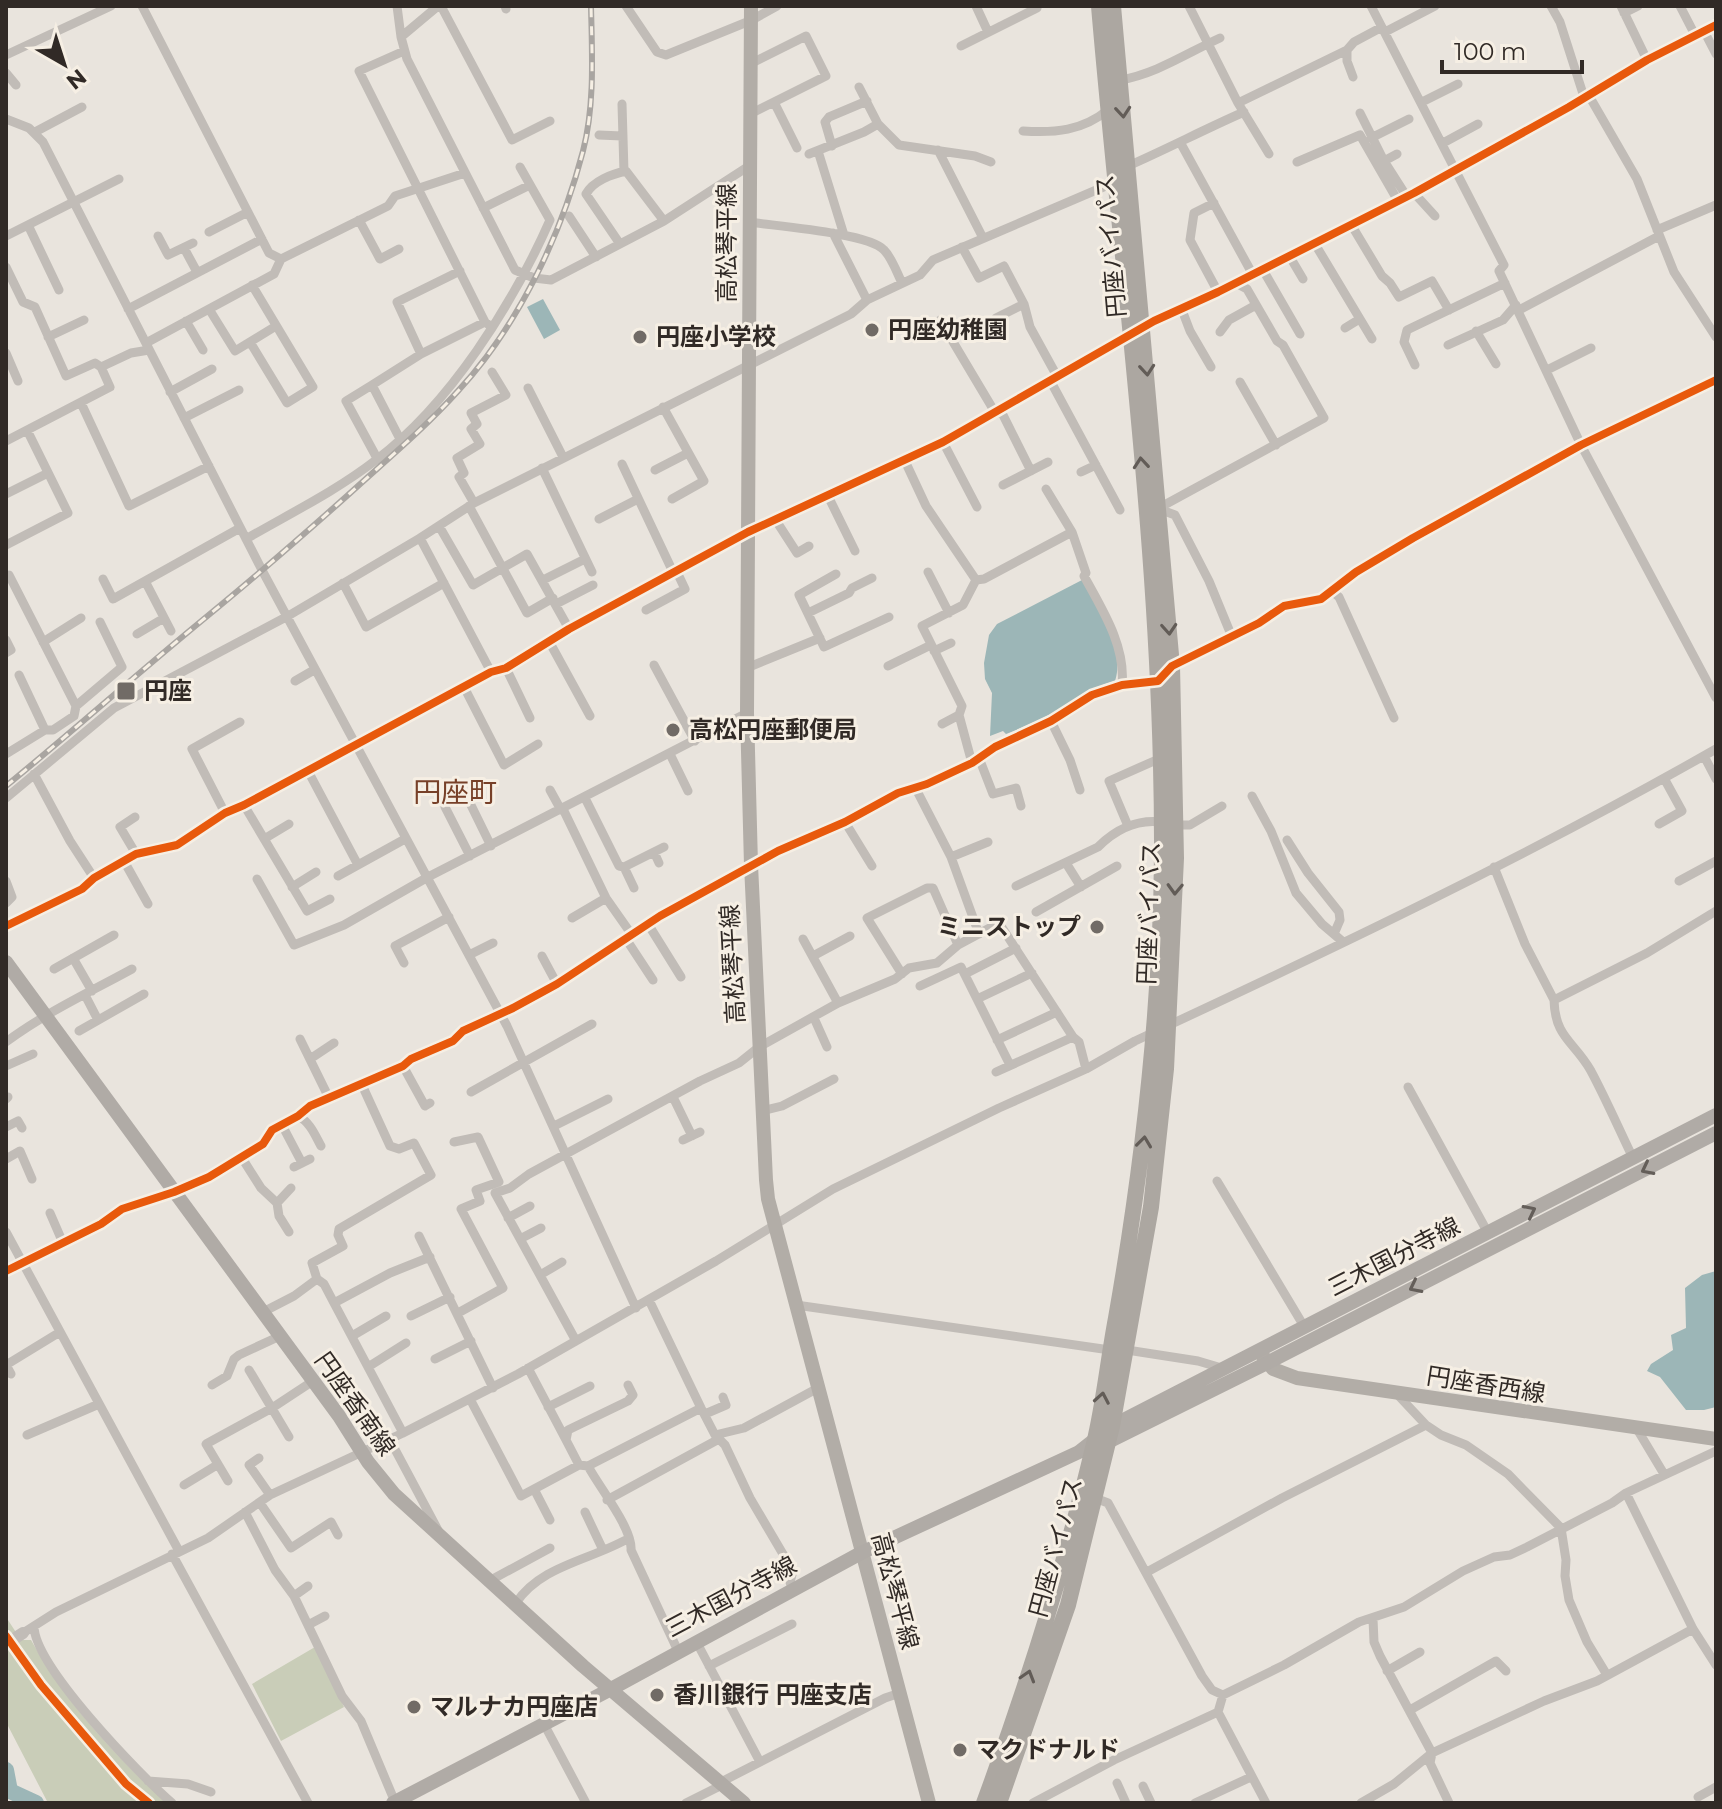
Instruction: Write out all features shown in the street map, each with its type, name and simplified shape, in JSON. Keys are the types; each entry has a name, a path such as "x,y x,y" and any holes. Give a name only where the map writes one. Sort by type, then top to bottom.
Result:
{"highway":[{"name":"円座バイパス","path":"1099,6 1115,182 1136,331"},
{"name":"円座バイパス","path":"999,1803 1068,1605 1095,1498 1119,1350 1136,1203 1162,1029 1172,666 1152,509 1136,331 1128,166 1113,6"},
{"name":"円座バイパス","path":"1152,509 1161,758 1169,823"},
{"name":"円座バイパス","path":"984,1803 1016,1717 1105,1436 1119,1350"}],"main road":[{"name":"高松琴平線","path":"751,13 747,713 766,1180 796,1305 929,1803"},
{"name":"円座香南線","path":"6,962 388,1487 611,1689 744,1803"},
{"name":"三木国分寺線","path":"397,1802 861,1553 1079,1452 1225,1369 1263,1357 1305,1328 1716,1115"},
{"name":"三木国分寺線","path":"1105,1436 1716,1133"},
{"name":"円座香西線","path":"1263,1357 1273,1369 1297,1378 1716,1439"}],"street":[{"path":"6,55 111,6"},
{"path":"142,6 269,253 281,259"},
{"path":"397,6 404,51 515,270 523,274 551,280 664,221 749,166"},
{"path":"401,37 439,6 512,140 550,121"},
{"path":"626,6 657,52 666,55 751,13 777,6"},
{"path":"976,6 988,32"},
{"path":"961,46 1036,6"},
{"path":"1189,6 1241,108 1269,154"},
{"path":"1371,6 1504,265 1499,271 1581,445 1716,698"},
{"path":"1128,166 1180,142 1347,50 1354,42 1435,6"},
{"path":"1551,6 1586,95 1637,179 1688,297 1716,337"},
{"path":"1638,6 1622,9 1647,60"},
{"path":"1680,6 1716,54"},
{"path":"6,926 82,889 94,878 136,854 177,845 225,813 491,672 506,668 569,629 748,532 943,442 1136,331 1352,226 1647,60 1716,25"},
{"path":"752,63 806,36 826,76 752,113"},
{"path":"1120,80 1169,64 1220,38"},
{"path":"1347,50 1353,77"},
{"path":"404,51 359,71 489,324"},
{"path":"6,73 16,85"},
{"path":"1422,102 1458,84"},
{"path":"859,87 878,124 899,145 975,156 991,162"},
{"path":"832,146 825,122 829,117 867,101"},
{"path":"774,102 797,148"},
{"path":"622,104 624,172"},
{"path":"35,132 82,107"},
{"path":"1023,131 1060,132 1094,121 1108,110"},
{"path":"1360,113 1406,197"},
{"path":"6,119 35,132 73,202 354,746 500,1013 636,1308"},
{"path":"1371,138 1409,119"},
{"path":"844,235 813,152 878,124"},
{"path":"1443,143 1478,124"},
{"path":"599,135 622,136"},
{"path":"1297,162 1360,135 1406,197 1435,216"},
{"path":"1180,142 1214,203 1300,334"},
{"path":"938,150 983,238"},
{"path":"1384,161 1397,154"},
{"path":"246,539 378,460 442,395 480,348 489,324 531,263 550,220 520,167"},
{"path":"620,244 586,194 590,188 614,174 626,171 664,221"},
{"path":"101,367 148,347 186,321 274,274 281,259 388,206 395,196 465,173"},
{"path":"6,236 119,179"},
{"path":"6,798 114,708 288,616 471,505 851,314 867,300 920,275 933,260 1115,182"},
{"path":"483,208 530,185"},
{"path":"1214,203 1194,213 1190,240 1218,292"},
{"path":"1448,345 1503,320 1518,308 1716,205"},
{"path":"209,232 248,212"},
{"path":"569,216 596,257"},
{"path":"359,220 380,259 399,249"},
{"path":"749,222 833,233 879,245 886,251 902,283"},
{"path":"28,225 59,290"},
{"path":"1352,226 1382,276 1399,297 1432,281 1449,310"},
{"path":"833,233 867,300"},
{"path":"158,236 168,255 189,245 197,272"},
{"path":"128,309 262,239"},
{"path":"1315,244 1372,339"},
{"path":"962,247 979,278 1004,266 1024,304 1030,327 1054,380 1120,510"},
{"path":"1290,257 1303,279"},
{"path":"6,267 23,302 35,307 66,376 95,363 101,367 110,387 6,441"},
{"path":"421,354 397,302 460,271"},
{"path":"1152,509 1324,418 1247,289 1236,283"},
{"path":"1415,365 1404,342 1407,330 1505,283"},
{"path":"250,342 287,403 313,387 252,285"},
{"path":"996,318 1024,304"},
{"path":"1220,332 1229,320 1256,305"},
{"path":"209,309 235,351 276,326"},
{"path":"1182,310 1211,367"},
{"path":"48,337 84,320"},
{"path":"940,320 999,412 1031,471"},
{"path":"1345,328 1358,320"},
{"path":"186,321 203,350"},
{"path":"378,460 346,401 421,354 489,324"},
{"path":"1476,331 1496,364"},
{"path":"1547,370 1591,348"},
{"path":"6,353 18,381"},
{"path":"170,392 212,369"},
{"path":"492,372 506,395 471,413 477,424 471,429 480,444 457,458 464,473 459,477 471,505 527,613 593,585"},
{"path":"6,1271 101,1224 122,1209 209,1177 263,1144 272,1130 328,1096 362,1085 453,1041 463,1031 557,984 592,958 751,865 799,840 845,822 898,793 916,789 975,761 995,747 1051,721 1092,695 1122,685 1158,681 1172,666 1232,637 1284,606 1321,599 1356,572 1413,538 1581,445 1716,380"},
{"path":"1240,382 1276,445"},
{"path":"372,385 400,439"},
{"path":"528,388 563,457"},
{"path":"184,418 239,390"},
{"path":"81,403 129,506 209,466"},
{"path":"663,407 704,481 672,499"},
{"path":"6,545 68,513 27,430"},
{"path":"943,442 977,507"},
{"path":"655,470 688,453"},
{"path":"905,461 926,506 976,580"},
{"path":"1003,485 1048,462"},
{"path":"622,464 685,589 646,610"},
{"path":"1081,472 1096,465"},
{"path":"542,468 592,572"},
{"path":"6,494 48,473"},
{"path":"1046,489 1072,532 1086,573 1084,576 1115,638 1124,670 1122,685"},
{"path":"828,496 855,551"},
{"path":"599,519 638,499"},
{"path":"1152,509 1175,515 1209,581 1232,637"},
{"path":"775,519 797,553 809,546"},
{"path":"439,526 473,585 527,554 569,629"},
{"path":"103,579 113,599 240,528"},
{"path":"976,580 984,579 1072,532"},
{"path":"420,538 491,672"},
{"path":"543,580 585,559"},
{"path":"928,572 949,613"},
{"path":"836,574 799,595 824,647 889,617"},
{"path":"9,575 76,706"},
{"path":"808,613 872,578"},
{"path":"976,580 963,605 922,626 962,706 959,715 975,761 993,794 1016,788 1021,806"},
{"path":"145,581 171,631"},
{"path":"343,583 366,627 444,583"},
{"path":"1333,592 1339,597 1394,718"},
{"path":"43,642 81,618"},
{"path":"137,634 164,618"},
{"path":"6,754 74,716 76,706 122,667 100,622"},
{"path":"749,667 820,638"},
{"path":"6,640 11,650 6,653"},
{"path":"550,643 590,716"},
{"path":"888,666 951,643"},
{"path":"654,665 695,741"},
{"path":"506,668 530,718"},
{"path":"295,681 314,670"},
{"path":"19,675 45,730"},
{"path":"464,687 504,765 538,744"},
{"path":"257,879 294,945 344,925 428,877 747,713"},
{"path":"942,724 959,715"},
{"path":"1051,721 1070,760 1080,790"},
{"path":"225,813 192,749 240,722"},
{"path":"6,1644 56,1612 208,1538 270,1495 493,1388 636,1308 860,1175 1086,1069 1494,867 1665,780 1716,749"},
{"path":"670,754 688,791"},
{"path":"1704,756 1716,779"},
{"path":"1128,826 1109,781 1161,758"},
{"path":"308,771 358,865"},
{"path":"34,774 94,878"},
{"path":"1659,824 1682,811 1665,780"},
{"path":"916,789 951,857 979,934"},
{"path":"550,790 653,980"},
{"path":"1252,796 1271,831 1296,893 1322,924 1342,941"},
{"path":"585,798 619,866 624,867 659,850 659,863"},
{"path":"468,799 491,846"},
{"path":"244,805 307,911 330,899"},
{"path":"1016,886 1098,847 1128,826 1147,820 1190,825 1222,806"},
{"path":"445,807 470,856"},
{"path":"135,817 120,827 136,854"},
{"path":"845,822 872,866"},
{"path":"264,839 289,824"},
{"path":"338,876 405,839"},
{"path":"1287,840 1339,912 1340,920 1334,934"},
{"path":"951,857 988,842"},
{"path":"124,861 148,904"},
{"path":"1679,881 1716,861"},
{"path":"1066,863 1081,887"},
{"path":"1036,912 1117,866"},
{"path":"624,867 634,888"},
{"path":"1494,867 1525,944 1554,1000 1554,1018 1558,1029 1590,1071 1633,1158"},
{"path":"292,887 316,872"},
{"path":"6,881 12,897 6,903"},
{"path":"902,974 867,918 927,888 933,888 958,945"},
{"path":"572,918 606,898"},
{"path":"1554,1000 1647,953 1716,911"},
{"path":"404,963 395,946 449,917"},
{"path":"576,1341 495,1193 510,1188 529,1174 739,1063 759,1047 838,1003 895,979 909,968 937,963 958,945 999,923 1079,1042 1086,1069"},
{"path":"648,924 681,977"},
{"path":"54,969 114,935"},
{"path":"813,956 850,936"},
{"path":"803,939 838,1003"},
{"path":"469,955 493,943"},
{"path":"965,974 1016,948"},
{"path":"542,956 557,984"},
{"path":"73,958 98,1020"},
{"path":"920,986 961,967 1010,1065"},
{"path":"16,1060 7,1041 20,1029 132,969"},
{"path":"977,999 1032,973"},
{"path":"79,1031 144,994"},
{"path":"997,1040 1057,1012"},
{"path":"814,1018 827,1047"},
{"path":"471,1092 592,1024"},
{"path":"996,1072 1073,1037"},
{"path":"300,1039 328,1096"},
{"path":"310,1059 334,1043"},
{"path":"6,1066 33,1054"},
{"path":"403,1066 425,1106 430,1103"},
{"path":"762,1111 782,1106 834,1079"},
{"path":"362,1085 390,1146 399,1149 414,1143 431,1175 339,1229 343,1246 312,1263 317,1279 324,1284 403,1433"},
{"path":"1408,1087 1488,1233"},
{"path":"673,1097 692,1136"},
{"path":"554,1126 608,1099"},
{"path":"298,1116 305,1119 321,1146"},
{"path":"6,1127 18,1121 22,1128"},
{"path":"282,1125 302,1163"},
{"path":"454,1142 478,1137 499,1182 476,1190 480,1201 461,1209 503,1288 458,1313"},
{"path":"6,1159 20,1151 32,1179"},
{"path":"242,1158 261,1188 277,1203 279,1216 289,1232"},
{"path":"1217,1181 1305,1328"},
{"path":"277,1203 291,1188"},
{"path":"508,1218 530,1206"},
{"path":"50,1213 63,1243"},
{"path":"520,1239 541,1228"},
{"path":"6,1232 308,1803"},
{"path":"419,1236 493,1388"},
{"path":"334,1303 390,1273 430,1257"},
{"path":"540,1275 562,1262"},
{"path":"263,1312 286,1301 317,1279"},
{"path":"411,1316 450,1297"},
{"path":"649,1300 703,1411 793,1571 792,1589"},
{"path":"796,1305 1198,1361 1225,1369"},
{"path":"352,1336 386,1316"},
{"path":"11,1374 6,1365 60,1332"},
{"path":"212,1385 227,1376 234,1359 280,1336"},
{"path":"435,1359 471,1341"},
{"path":"368,1367 406,1343"},
{"path":"528,1368 566,1440 629,1538 631,1550 678,1651"},
{"path":"249,1370 289,1437"},
{"path":"228,1481 206,1444 272,1408 313,1381"},
{"path":"566,1440 568,1430 628,1401 633,1395 628,1385"},
{"path":"548,1407 590,1386"},
{"path":"607,1500 717,1437 744,1428 818,1388"},
{"path":"1396,1393 1426,1425 1466,1445 1498,1466 1561,1528 1569,1600 1587,1642 1607,1675"},
{"path":"470,1399 521,1496 703,1411 726,1405 723,1397"},
{"path":"27,1435 99,1404"},
{"path":"1147,1572 1282,1498 1426,1425"},
{"path":"1637,1429 1664,1474"},
{"path":"390,1440 440,1534"},
{"path":"1266,1803 1218,1712 1223,1695 1284,1665 1359,1622 1414,1602 1463,1571 1527,1547 1626,1493 1716,1451"},
{"path":"259,1458 249,1465 270,1495"},
{"path":"184,1485 217,1465"},
{"path":"534,1489 550,1520"},
{"path":"1626,1493 1693,1629 1716,1665"},
{"path":"1095,1498 1108,1503 1202,1676 1212,1690 1223,1695"},
{"path":"260,1503 291,1548 331,1522 338,1535"},
{"path":"245,1512 275,1570 294,1596 342,1696 361,1721 397,1802"},
{"path":"585,1512 603,1550"},
{"path":"516,1603 526,1589 579,1558 629,1538"},
{"path":"491,1580 550,1548"},
{"path":"294,1596 308,1586"},
{"path":"308,1625 325,1616"},
{"path":"1373,1619 1374,1642 1432,1753 1430,1763 1449,1803"},
{"path":"709,1666 792,1624"},
{"path":"1361,1803 1394,1784 1432,1753 1544,1701 1597,1681 1693,1629"},
{"path":"28,1630 34,1634 59,1680 148,1781 172,1803"},
{"path":"696,1641 760,1762"},
{"path":"1387,1671 1420,1652"},
{"path":"1410,1710 1496,1661 1506,1671"},
{"path":"687,1803 716,1788 721,1782 900,1693"},
{"path":"1033,1803 1114,1760 1218,1712"},
{"path":"544,1724 586,1803"},
{"path":"1195,1803 1251,1777"},
{"path":"148,1781 188,1784 211,1792"},
{"path":"1117,1783 1126,1803"},
{"path":"1143,1786 1151,1803"},
{"path":"1698,1797 1716,1787"}],"green space":[{"path":"6,1617 21,1640 31,1640 93,1728 168,1803 48,1803 6,1722"},
{"path":"315,1647 344,1707 281,1741 252,1684"}],"water":[{"path":"543,299 560,330 544,339 527,307"},
{"path":"1082,580 1113,642 1117,655 1115,681 1030,724 1006,734 1003,731 990,736 992,693 985,679 984,663 989,635 997,624"},
{"path":"1716,1271 1716,1407 1686,1410 1660,1377 1647,1371 1651,1364 1673,1350 1671,1335 1686,1328 1685,1288 1702,1275"}],"waterway":[{"path":"6,1770 10,1791 36,1803"}],"railway":[{"path":"6,786 330,511 432,418 480,366 535,278 574,183 589,116 591,6"}],"cycle path":[{"path":"6,926 82,889 94,878 136,854 177,845 225,813 491,672 506,668 569,629 748,532 943,442 1154,321 1414,193 1647,60 1716,25"},
{"path":"6,1271 101,1224 122,1209 209,1177 263,1144 272,1130 310,1106 453,1041 463,1031 557,984 660,916 778,851 845,822 898,793 927,784 972,763 995,747 1051,721 1092,695 1122,685 1158,681 1172,666 1259,623 1284,606 1321,599 1356,572 1413,538 1581,445 1716,380"},
{"path":"6,1636 41,1685 126,1784 149,1803"}],"place":[{"name":"円座幼稚園","path":"872,330"},
{"name":"円座小学校","path":"640,337"},
{"name":"円座","path":"126,691"},
{"name":"高松円座郵便局","path":"673,730"},
{"name":"ミニストップ","path":"1097,927"},
{"name":"香川銀行 円座支店","path":"657,1695"},
{"name":"マルナカ円座店","path":"414,1707"},
{"name":"マクドナルド","path":"960,1750"}],"district":[{"name":"円座町","path":"455,792"}]}
